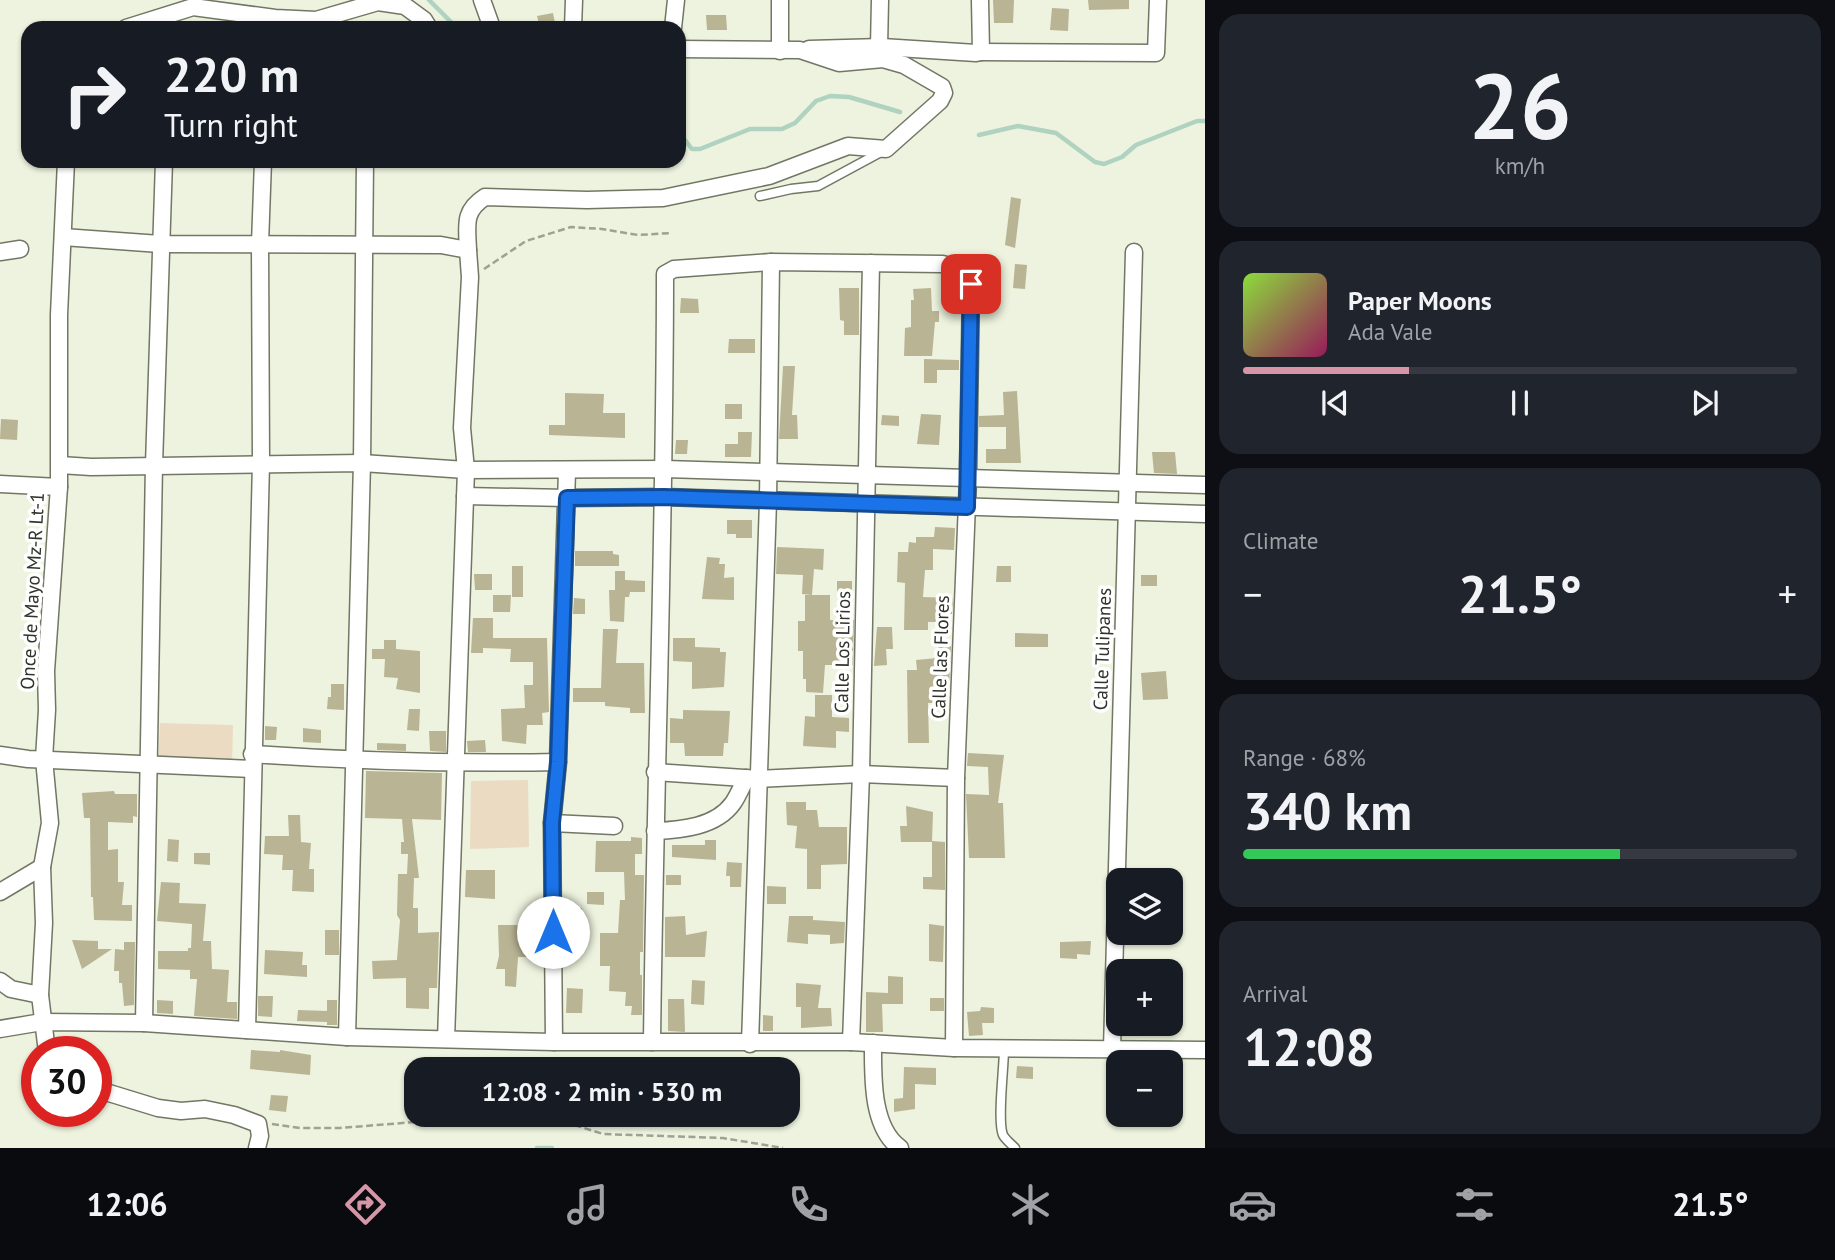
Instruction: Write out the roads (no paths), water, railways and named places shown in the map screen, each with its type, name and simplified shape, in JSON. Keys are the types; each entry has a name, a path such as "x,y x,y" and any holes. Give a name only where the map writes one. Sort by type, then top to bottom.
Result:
{"street":[{"path":"482,0 490,21"},
{"path":"573,21 574,0"},
{"path":"674,21 676,0"},
{"path":"780,0 780,51"},
{"path":"879,47 880,0"},
{"path":"981,0 981,52"},
{"path":"686,49 780,51 879,47 976,53 1156,53 1158,0"},
{"path":"148,21 192,7 316,20 378,2 405,6 425,21"},
{"path":"446,1040 466,470 462,428 470,277 467,222 472,205 485,197 587,200 663,198 769,176 848,146 886,149 942,99 944,93 942,87 904,65 883,59 839,63 800,50"},
{"name":"Once de Mayo Mz-R Lt-1","path":"44,1036 40,995 44,923 42,867 50,823 44,759 46,671 60,465 59,315 66,168"},
{"path":"144,1023 154,465 164,168"},
{"path":"247,1030 261,463 260,244 263,168"},
{"path":"347,1037 362,463 365,168"},
{"path":"63,237 160,244 441,245 468,250"},
{"path":"0,252 20,250"},
{"name":"Calle Tulipanes","path":"1112,1048 1134,252"},
{"path":"750,1044 753,779 768,501 771,262"},
{"path":"652,1042 655,772 665,469 665,274 674,269 771,262 871,263"},
{"name":"Calle las Flores","path":"871,263 943,264 961,270 971,284 968,478 956,778 954,1048"},
{"name":"Calle Los Lirios","path":"851,1042 861,774 871,263"},
{"path":"60,465 90,467 362,463 466,470 665,469 1205,485"},
{"path":"554,1042 552,823 558,762 567,471"},
{"path":"0,484 59,487"},
{"path":"465,496 664,497 1205,514"},
{"path":"0,755 149,764 252,761 455,764 558,762"},
{"path":"655,772 753,779 861,774 956,778"},
{"path":"654,831 680,831 718,817 753,779"},
{"path":"552,823 614,826"},
{"path":"0,892 42,867"},
{"path":"0,981 11,989 40,995"},
{"path":"0,1029 42,1022 144,1023 347,1037 446,1040 750,1044 851,1042 954,1048 1205,1050"},
{"path":"873,1043 878,1106 884,1129 900,1148"},
{"path":"112,1094 158,1108 205,1110 234,1115 258,1124 260,1136 257,1148"}],"lane":[{"path":"760,196 791,188 818,186 886,149"},
{"path":"1004,1049 1001,1100 1003,1135 1015,1148"}],"waterway":[{"path":"429,0 450,21"},
{"path":"686,141 692,149 700,149 750,129 782,129 795,123 816,101 830,96 849,97 900,112"},
{"path":"979,135 1018,126 1056,133 1095,162 1104,164 1122,157 1136,145 1197,121 1205,121"},
{"path":"537,1148 552,1148"}]}
